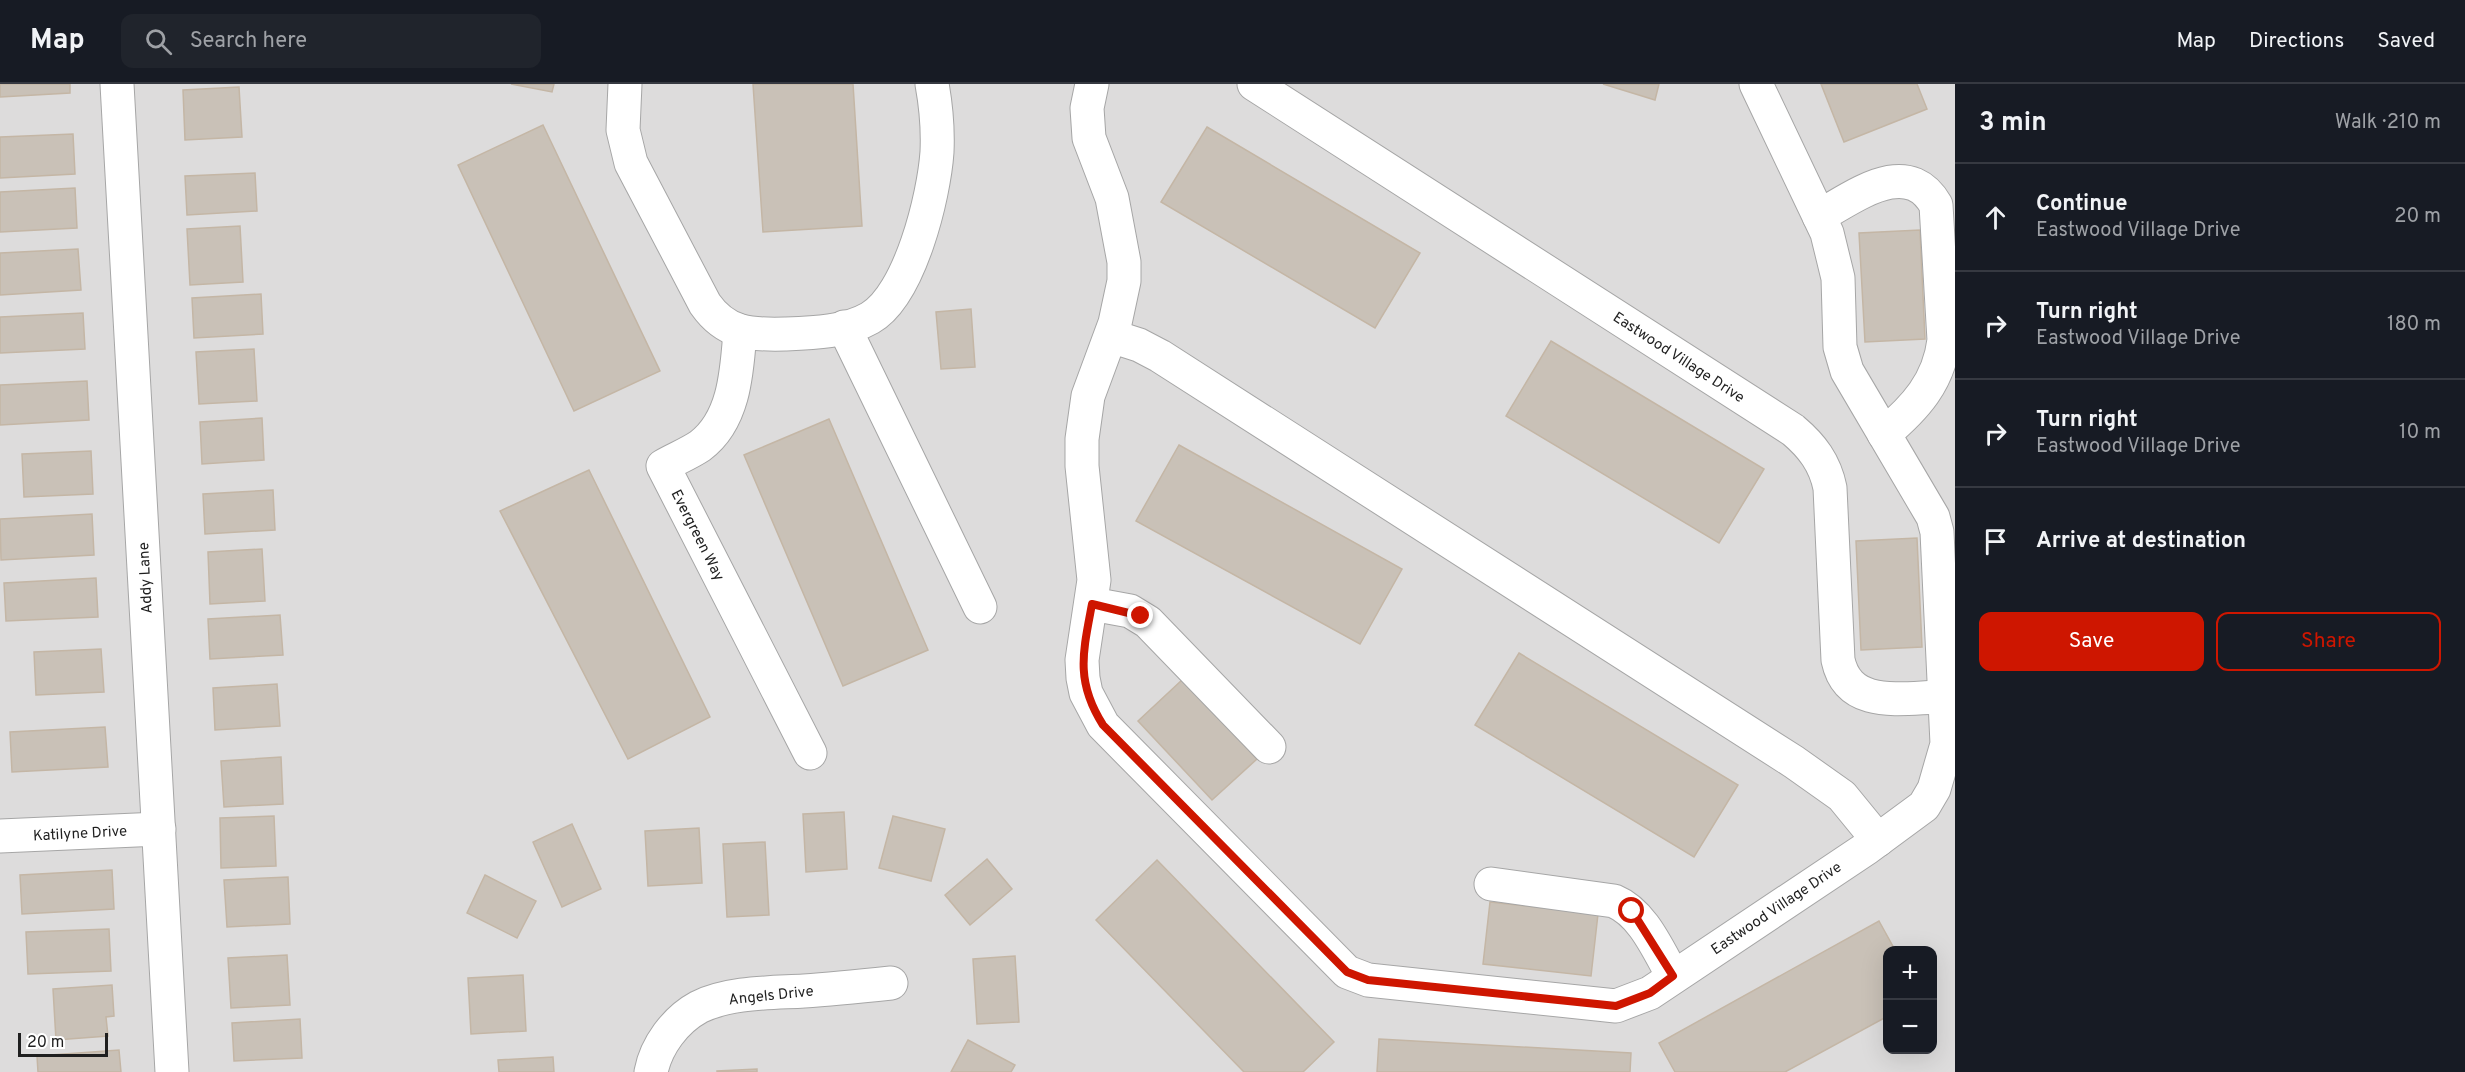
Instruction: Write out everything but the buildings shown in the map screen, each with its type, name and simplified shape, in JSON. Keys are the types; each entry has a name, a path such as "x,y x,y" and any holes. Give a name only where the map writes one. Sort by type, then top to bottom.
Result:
{"street":[{"name":"Addy Lane","path":"117,84 172,1072"},
{"path":"625,84 622,130 630,163 705,304 716,320 740,331 766,335 811,333 863,321 881,310 900,285 908,268 927,203 937,153 932,84"},
{"name":"Eastwood Village Drive","path":"1092,84 1088,108 1089,138 1112,198 1124,262 1120,302 1111,336 1095,374 1084,418 1082,466 1093,557 1092,604 1082,660 1083,678 1086,693 1103,725 1347,972 1368,980 1616,1006 1650,993 1924,807 1934,789 1947,744 1937,532 1933,517 1841,358 1834,256 1820,216 1756,84"},
{"name":"Eastwood Village Drive","path":"1254,84 1793,430 1806,441 1822,463 1830,488 1838,660 1846,682 1865,695 1878,698 1944,697"},
{"path":"1820,216 1885,182 1897,180 1926,190 1936,205 1944,340 1942,357 1922,398 1884,434"},
{"path":"844,327 980,607"},
{"name":"Evergreen Way","path":"740,331 735,387 721,422 701,445 663,466 810,753"},
{"path":"1111,336 1139,345 1160,356 1794,762 1842,796 1878,840"},
{"path":"1092,604 1130,611 1149,622 1269,747"},
{"name":"Katilyne Drive","path":"0,837 159,829"},
{"path":"1491,884 1622,904 1640,922 1673,976"},
{"name":"Angels Drive","path":"651,1072 657,1051 667,1036 682,1019 699,1007 756,994 891,983"}],"shaded area":[{"path":"0,84 1955,84 1955,1072 0,1072"}],"route":[{"path":"1141,616 1130,611 1092,604 1082,660 1086,693 1093,710 1103,725 1347,972 1368,980 1616,1006 1650,993 1673,976 1632,911"}]}
